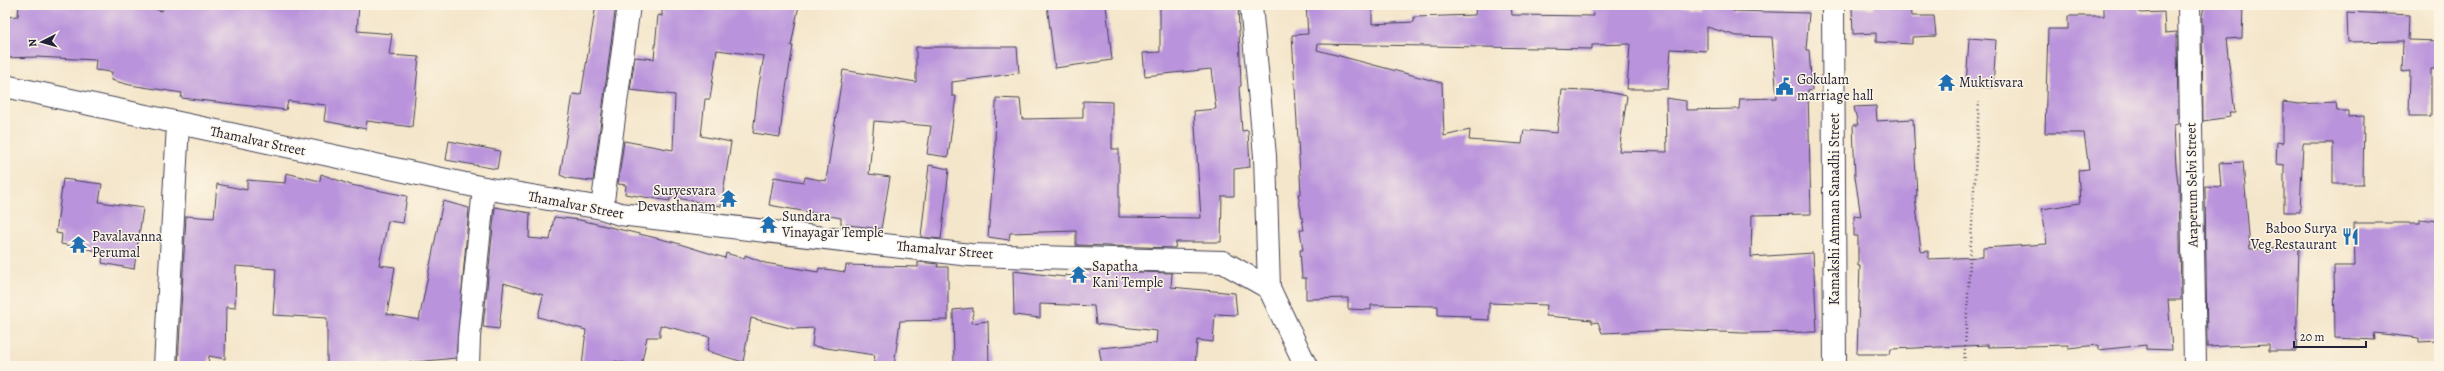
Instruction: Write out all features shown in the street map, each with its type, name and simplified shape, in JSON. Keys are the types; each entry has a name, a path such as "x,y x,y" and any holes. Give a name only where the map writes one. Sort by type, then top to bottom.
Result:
{"street":[{"path":"602,208 629,5"},
{"path":"1251,5 1265,156 1269,288 1306,366"},
{"name":"Kamakshi Amman Sanadhi Street","path":"1833,5 1835,366"},
{"name":"Araperum Selvi Street","path":"2189,5 2194,366"},
{"name":"Thamalvar Street","path":"5,86 484,188 602,208 620,214 970,255 1223,262 1269,288"},
{"path":"165,366 178,124"},
{"path":"468,366 468,337 484,188"}],"path":[{"path":"1964,366 1978,102"}],"building":[{"path":"19,5 103,5 142,10 143,6 162,11 162,5 359,5 357,31 392,34 389,55 419,57 412,127 367,121 366,129 324,121 326,105 288,101 286,110 181,98 182,93 130,85 111,80 112,72 95,70 96,60 36,57 5,58 5,17 18,16"},
{"path":"596,5 616,5 593,181 567,178 560,175 573,94 581,95"},
{"path":"662,5 799,5 791,46 793,46 783,107 780,137 753,133 764,56 717,50 710,99 705,99 701,136 731,142 721,206 670,197 670,201 625,194 626,185 618,184 624,141 673,150 675,95 630,90 635,57 654,59 658,15 662,16"},
{"path":"1047,5 1106,5 1112,60 1055,68"},
{"path":"1160,5 1238,5 1241,86 1239,87 1242,131 1248,130 1250,167 1234,169 1234,196 1222,196 1221,242 1176,242 1175,248 1076,245 1076,231 1010,233 1009,240 988,237 995,151 996,98 1020,99 1022,119 1083,118 1083,101 1112,102 1112,149 1119,149 1119,217 1201,218 1194,111 1216,109 1211,69 1145,76 1143,53 1160,52"},
{"path":"1306,5 1372,5 1372,24 1414,22 1414,17 1475,15 1476,5 1511,5 1512,15 1594,16 1593,8 1633,5 1672,5 1701,9 1701,5 1735,5 1733,11 1809,13 1806,50 1809,50 1812,90 1808,91 1811,214 1752,215 1751,257 1813,253 1817,332 1743,333 1675,330 1602,333 1598,322 1592,323 1592,320 1546,316 1547,305 1489,303 1489,320 1469,319 1470,316 1438,315 1438,306 1371,305 1371,310 1348,309 1348,298 1306,299 1306,278 1302,278 1300,250 1303,250 1300,230 1304,230 1298,194 1301,193 1292,35 1308,34","holes":["1707,27 1737,36 1772,37 1777,98 1740,99 1739,109 1686,110 1686,101 1666,98 1667,152 1619,151 1627,96 1608,92 1562,90 1557,133 1524,130 1522,144 1469,140 1470,130 1444,136 1442,83 1317,50 1318,44 1592,49 1592,45 1630,44 1627,89 1668,89 1671,49 1707,51"]},
{"path":"1874,5 1911,5 1912,16 1934,16 1936,36 1912,37 1912,44 1876,42 1876,33 1853,34 1852,7 1874,8"},
{"path":"2104,5 2140,5 2140,13 2164,12 2165,33 2177,32 2178,124 2174,125 2176,167 2179,183 2181,300 2168,300 2172,350 2146,349 2146,345 2098,350 2098,345 2068,348 2068,345 1988,347 1988,345 1891,349 1890,354 1857,354 1860,266 1858,266 1858,236 1854,236 1854,216 1861,217 1855,177 1853,125 1858,125 1854,107 1876,106 1877,121 1913,119 1917,196 1915,196 1921,252 1928,251 1928,259 1983,257 1983,248 2047,244 2042,209 2080,203 2078,170 2089,169 2084,133 2045,133 2048,29 2068,29 2068,16 2104,16"},
{"path":"2204,5 2243,5 2242,38 2226,39 2235,113 2229,113 2230,117 2203,121 2202,18"},
{"path":"2347,12 2409,15 2408,40 2439,41 2439,69 2431,69 2431,116 2409,116 2410,71 2402,72 2403,41 2348,42"},
{"path":"1969,38 1996,40 1993,88 1966,86"},
{"path":"916,47 1017,47 1019,73 952,82 952,96 956,96 948,157 927,154 931,126 874,121 869,174 890,177 881,229 841,224 841,218 769,205 774,177 804,182 805,177 826,181 843,70 916,82"},
{"path":"2283,102 2299,104 2336,102 2337,111 2348,111 2348,117 2364,116 2363,184 2333,184 2333,143 2303,143 2300,212 2284,212 2284,165 2276,164 2277,142 2283,143"},
{"path":"449,141 500,151 497,169 446,160"},
{"path":"2243,162 2250,249 2299,248 2296,351 2269,351 2269,344 2207,347 2205,186 2221,187 2219,163"},
{"path":"929,165 949,169 941,239 921,237"},
{"path":"286,173 320,181 321,174 351,185 407,196 403,223 388,221 379,265 395,267 387,314 419,320 443,201 469,208 456,358 376,366 327,366 327,318 273,315 276,269 236,266 235,308 226,307 225,359 209,356 208,366 178,366 186,216 214,218 217,184 247,190 247,180 285,183"},
{"path":"63,179 102,184 99,202 143,208 134,269 102,263 103,252 61,244 62,234 56,233"},
{"path":"495,207 530,213 529,238 550,240 554,217 580,220 673,242 725,258 726,253 745,259 745,255 765,263 818,272 819,268 845,272 846,265 918,267 918,262 938,264 937,267 948,267 948,320 900,321 894,366 873,366 875,355 812,346 814,328 794,329 751,318 743,362 707,351 710,337 660,325 660,337 647,337 641,366 615,361 614,366 582,366 586,330 538,317 543,295 504,283 499,329 483,327"},
{"path":"2420,219 2439,221 2439,341 2419,342 2419,338 2374,333 2375,340 2335,338 2334,266 2355,266 2354,223 2420,223"},
{"path":"1075,270 1172,273 1171,287 1235,293 1237,315 1215,314 1213,342 1197,340 1195,366 1102,366 1099,348 1156,343 1157,331 1096,324 1094,306 1040,304 1040,318 1014,315 1013,271 1065,277 1065,275 1075,276"},
{"path":"973,308 972,323 988,321 989,366 954,366 953,310"}],"place":[{"name":"Muktisvara","path":"1946,82"},
{"name":"Gokulam marriage hall","path":"1784,87"},
{"name":"Suryesvara Devasthanam","path":"729,198"},
{"name":"Sundara Vinayagar Temple","path":"769,224"},
{"name":"Baboo Surya Veg Restaurant","path":"2350,236"},
{"name":"Pavalavanna Perumal","path":"79,244"},
{"name":"Sapatha Kani Temple","path":"1079,274"}]}
